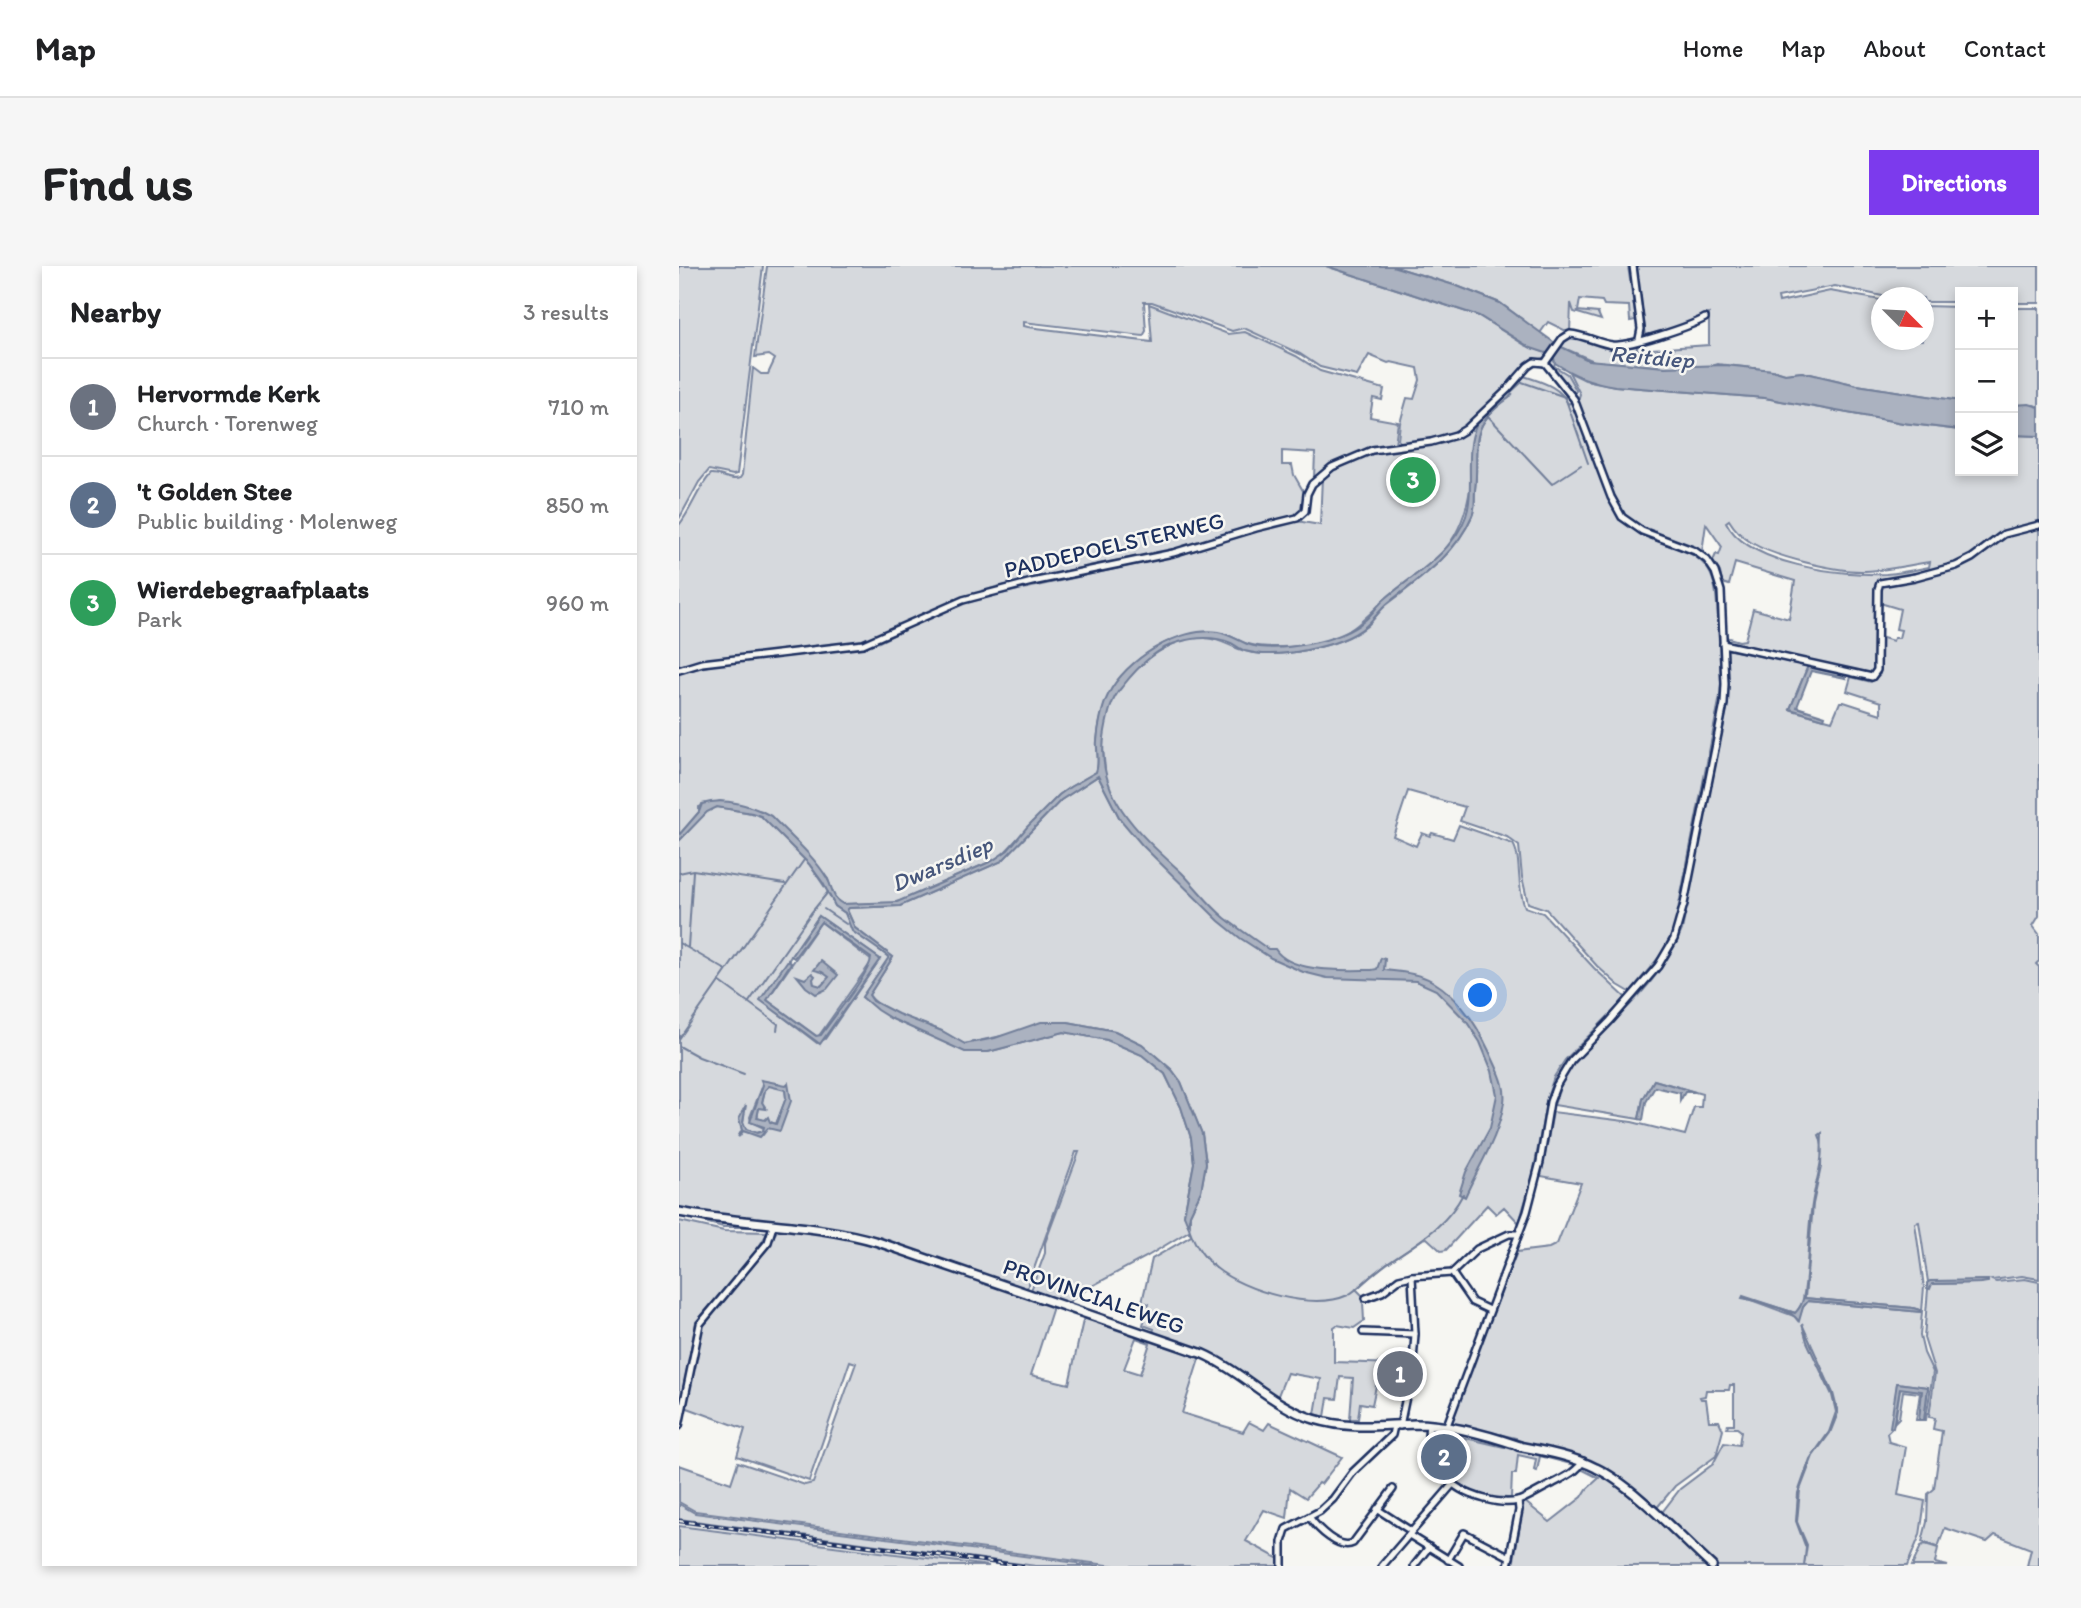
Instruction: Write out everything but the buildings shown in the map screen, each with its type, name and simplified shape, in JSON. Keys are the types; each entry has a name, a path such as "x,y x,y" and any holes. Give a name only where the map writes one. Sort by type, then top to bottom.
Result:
{"main road":[{"name":"PROVINCIALEWEG","path":"679,1212 773,1226 824,1229 863,1238 1193,1350 1220,1362 1288,1408 1311,1418 1353,1426 1446,1427 1505,1444 1583,1461 1616,1480 1712,1566"}],"street":[{"path":"1633,266 1641,329 1639,339"},
{"path":"1446,1427 1527,1212 1540,1161 1550,1102 1561,1074 1658,966 1677,932 1724,704 1721,591 1713,568 1695,551 1642,531 1622,517 1611,497 1574,399 1545,363 1564,337 1572,334 1618,345 1631,344 1639,339 1672,332 1705,318"},
{"name":"PADDEPOELSTERWEG","path":"679,670 714,661 863,644 952,604 1006,588 1173,553 1297,518 1306,509 1307,494 1312,484 1332,467 1371,450 1431,442 1457,435 1507,390 1528,366 1534,362 1545,363"},
{"path":"1723,644 1872,677 1877,670 1880,583 1915,578 1955,566 1972,558 2004,534 2039,525"},
{"path":"679,1426 700,1324 768,1242 773,1226"},
{"path":"1366,1298 1382,1292 1399,1279 1452,1273 1477,1249 1509,1234 1517,1234"},
{"path":"1452,1273 1472,1302 1489,1310"},
{"path":"1282,1566 1285,1531 1291,1525 1310,1518 1333,1499 1353,1472 1392,1435 1397,1426 1413,1365 1415,1334 1412,1276"},
{"path":"1363,1332 1415,1334"},
{"path":"1429,1425 1427,1438 1431,1454 1444,1477 1451,1485 1482,1499 1498,1502 1518,1501 1564,1478 1583,1461"},
{"path":"1381,1566 1451,1485"},
{"path":"1310,1518 1332,1538 1344,1546 1349,1546 1393,1489"},
{"path":"1508,1566 1519,1510 1518,1501"},
{"path":"1377,1509 1459,1566"},
{"path":"1448,1560 1464,1533 1510,1557"},
{"path":"1413,1566 1429,1547"}],"shaded area":[{"path":"679,266 763,266 737,474 709,470 699,482 679,519"},
{"path":"767,266 1326,266 1479,316 1525,345 1549,354 1521,369 1479,415 1460,431 1438,439 1402,444 1398,440 1400,423 1407,398 1414,399 1420,380 1418,368 1388,363 1369,355 1357,376 1320,367 1300,354 1244,328 1232,331 1152,302 1144,302 1146,331 1143,336 1024,322 1024,326 1028,327 1152,342 1149,304 1228,334 1245,332 1296,356 1320,371 1384,389 1382,400 1373,398 1370,417 1398,422 1395,444 1352,455 1314,478 1315,453 1282,451 1282,465 1292,465 1294,475 1306,496 1302,511 1293,516 1165,552 993,588 950,603 861,642 727,657 679,668 679,525 711,474 733,479 742,475 753,368 761,374 768,374 775,359 769,355 755,357"},
{"path":"1326,266 1392,266 1457,286 1500,303 1559,346 1588,360 1665,367 1725,365 1785,374 1802,372 1857,385 1955,400 1955,429 1903,423 1765,398 1598,383 1562,368 1549,354 1531,348 1479,316"},
{"path":"1392,266 1628,266 1636,320 1630,321 1629,306 1604,305 1602,301 1580,299 1578,311 1598,313 1601,320 1574,312 1571,303 1570,333 1548,322 1540,333 1500,303 1457,286"},
{"path":"1636,266 2039,266 2039,303 2018,303 2018,287 1955,287 1955,302 1934,302 1934,287 1871,287 1871,294 1835,286 1778,297 1779,302 1830,291 1871,298 1871,350 1934,350 1934,306 1955,307 1955,400 1857,385 1802,372 1785,374 1717,364 1708,367 1665,367 1594,361 1559,346 1570,337 1615,347 1637,345 1637,350 1709,345 1709,314 1673,330 1646,336"},
{"path":"2018,308 2039,308 2039,407 2018,405"},
{"path":"1552,356 1554,366 1567,374 1576,390 1575,396 1551,367 1549,363"},
{"path":"1569,372 1585,380 1615,386 1765,398 1903,423 1955,429 1955,476 2018,476 2018,435 2039,436 2039,524 2002,534 1975,556 1949,568 1881,581 1875,596 1875,672 1872,675 1726,644 1725,637 1745,640 1753,609 1789,619 1795,581 1735,563 1729,585 1722,583 1720,572 1713,561 1722,547 1706,524 1702,552 1644,529 1621,512 1577,403 1580,394","holes":["1729,520 1739,533 1762,548 1821,566 1870,571 1930,562 1929,567 1891,574 1822,570 1774,558 1754,549 1737,537 1726,522"]},
{"path":"1524,376 1560,393 1568,404 1572,402 1617,513 1636,531 1690,553 1707,567 1716,596 1720,696 1674,930 1660,956 1630,992 1597,966 1546,909 1528,903 1519,846 1507,837 1460,821 1465,807 1408,791 1393,836 1416,846 1422,833 1453,839 1459,825 1513,844 1525,907 1543,913 1626,998 1565,1060 1554,1077 1547,1098 1533,1175 1519,1223 1504,1207 1496,1214 1487,1205 1446,1250 1441,1251 1427,1238 1423,1239 1387,1263 1356,1289 1365,1298 1364,1321 1354,1328 1337,1325 1334,1327 1334,1362 1399,1364 1393,1384 1377,1381 1372,1405 1360,1403 1358,1419 1350,1419 1353,1378 1340,1377 1337,1399 1328,1398 1325,1417 1315,1414 1321,1379 1287,1373 1277,1398 1225,1361 1153,1333 1154,1329 1143,1325 1149,1304 1142,1302 1152,1259 1191,1236 1189,1231 1090,1287 1066,1304 1030,1293 1045,1253 1045,1243 1079,1152 1076,1152 1026,1291 877,1239 679,1210 679,841 707,811 717,807 761,816 809,864 835,906 845,913 851,927 889,958 862,997 890,1018 966,1052 988,1052 1064,1032 1107,1040 1142,1055 1165,1074 1181,1107 1191,1138 1194,1163 1184,1215 1190,1224 1190,1214 1201,1191 1206,1163 1202,1134 1181,1082 1172,1070 1142,1044 1115,1031 1068,1022 964,1044 939,1030 892,1012 869,995 893,957 855,928 847,910 900,906 1002,861 1061,800 1098,776 1120,819 1104,782 1103,740 1111,704 1128,677 1151,656 1179,642 1192,639 1221,641 1245,651 1258,653 1291,653 1325,646 1367,626 1386,605 1436,565 1465,530 1474,510 1476,449 1480,429 1495,409 1509,398 1512,394 1510,393","holes":["819,916 880,959 825,1039 817,1043 761,1000","763,1085 786,1085 788,1103 783,1119 777,1129 768,1128 763,1135 743,1131 739,1137 742,1130 739,1118 745,1107 743,1122 746,1129 757,1133 763,1131 764,1128 751,1122 750,1117"]},
{"path":"1509,392 1512,394 1509,398 1486,419 1477,439 1472,516 1456,543 1436,565 1388,603 1366,626 1325,646 1290,653 1258,653 1245,651 1218,639 1205,638 1185,640 1162,649 1140,666 1115,697 1107,719 1103,754 1113,793 1135,827 1219,913 1268,949 1275,949 1293,963 1320,969 1372,970 1377,969 1381,958 1385,959 1384,970 1427,978 1462,1007 1478,1029 1504,1088 1501,1115 1493,1139 1465,1197 1459,1194 1466,1172 1490,1128 1497,1095 1492,1071 1480,1042 1466,1021 1436,990 1416,981 1327,978 1303,972 1271,958 1240,938 1219,921 1142,845 1120,819 1098,776 1061,800 1002,861 900,906 847,910 855,928 893,957 869,995 873,1001 898,1014 942,1031 965,1044 995,1038 1041,1022 1068,1022 1115,1031 1142,1044 1172,1070 1181,1082 1202,1134 1206,1163 1201,1191 1188,1225 1184,1215 1194,1163 1191,1138 1181,1107 1165,1074 1142,1055 1107,1040 1064,1032 988,1052 965,1052 890,1018 862,997 889,957 852,931 845,913 835,906 809,864 761,816 717,807 707,812 679,841 679,835 699,812 702,804 719,801 755,808 771,816 808,854 843,904 897,902 992,861 1008,850 1059,795 1096,772 1098,730 1106,700 1116,682 1140,658 1171,640 1203,632 1218,632 1247,644 1275,648 1308,644 1340,635 1364,621 1383,601 1432,562 1452,541 1466,516 1470,494 1472,436 1476,426 1486,412"},
{"path":"2018,405 2039,407 2039,436 2018,435"},
{"path":"1483,416 1477,424 1472,478 1465,513 1449,544 1437,558 1356,626 1328,641 1299,646 1266,647 1248,644 1224,634 1208,633 1178,638 1151,650 1117,681 1109,694 1098,733 1096,772 1059,795 1003,854 992,861 900,901 843,904 833,896 828,879 762,811 720,801 699,807 699,812 679,835 679,673 725,662 862,647 879,642 951,607 991,596 1179,555 1297,521 1320,525 1322,477 1366,456 1445,443 1445,440"},
{"path":"2039,527 2039,916 2033,926 2039,934 2039,961 2036,964 2039,967 2039,1279 2022,1276 1992,1280 1996,1282 2025,1279 2039,1282 2039,1566 2027,1566 2031,1549 1995,1535 1987,1542 1945,1528 1938,1547 1922,1542 1927,1522 1928,1494 1934,1489 1942,1431 1933,1429 1935,1418 1929,1417 1935,1373 1924,1338 1928,1289 1932,1284 1981,1283 1988,1280 1928,1282 1919,1222 1915,1223 1924,1287 1920,1336 1933,1372 1926,1420 1928,1387 1897,1383 1892,1428 1887,1433 1889,1442 1906,1447 1898,1495 1925,1501 1920,1535 1907,1566 1716,1566 1660,1515 1680,1489 1713,1464 1724,1443 1739,1445 1741,1431 1727,1428 1728,1424 1734,1424 1734,1385 1730,1385 1729,1390 1706,1390 1705,1396 1700,1397 1706,1399 1709,1421 1719,1421 1723,1430 1716,1456 1675,1486 1655,1510 1622,1481 1566,1454 1516,1442 1516,1438 1450,1423 1517,1252 1549,1248 1557,1244 1581,1183 1541,1176 1553,1112 1632,1122 1685,1135 1694,1107 1701,1107 1702,1094 1654,1080 1643,1099 1639,1119 1554,1105 1564,1076 1573,1063 1648,985 1673,949 1682,930 1728,703 1726,649 1808,666 1790,709 1792,710 1832,721 1840,702 1844,702 1881,714 1881,702 1847,691 1851,677 1871,682 1880,674 1880,637 1893,641 1894,638 1899,638 1901,630 1896,629 1900,609 1880,603 1881,585 1940,574 1962,566 2003,536","holes":["1743,1297 1796,1313 1805,1298 1920,1310 1808,1301 1798,1321 1794,1316"]},
{"path":"1808,666 1844,674 1846,678 1811,671 1797,707 1825,716 1824,719 1790,709"},
{"path":"819,916 880,959 820,1044 760,1000 788,960 791,963 767,1000 816,1036 821,1035 850,996 871,958 821,922 794,958 791,956"},
{"path":"821,922 872,961 818,1037 767,1000"},
{"path":"821,961 838,975 827,989 816,994 797,976 805,979 812,973 815,976 814,984 821,986 829,977 814,970"},
{"path":"761,1080 786,1085 788,1083 791,1101 780,1131 768,1128 760,1137 743,1131 738,1137 742,1130 739,1118 746,1105 743,1122 746,1129 757,1133 763,1131 764,1127 750,1122 763,1085","holes":["769,1086 785,1090 786,1098 776,1124 770,1122 768,1117 765,1120 757,1118 759,1108 766,1109 762,1102 765,1090"]},
{"path":"1654,1080 1695,1092 1685,1092 1680,1101 1680,1093 1655,1087 1646,1102 1643,1120 1639,1119 1643,1099"},
{"path":"769,1085 785,1089 786,1098 776,1124 757,1118 759,1108 766,1108 762,1103"},
{"path":"1821,1157 1813,1204 1805,1298 1913,1308 1920,1312 1808,1301 1799,1321 1788,1312 1769,1304 1795,1313 1800,1306 1805,1285 1812,1202"},
{"path":"679,1215 770,1227 723,1227"},
{"path":"679,1221 724,1231 768,1232 753,1256 696,1322 679,1411"},
{"path":"779,1228 850,1237 1051,1305 1052,1310 1031,1375 1069,1384 1084,1316 1200,1356 1182,1413 1243,1432 1249,1422 1264,1430 1269,1423 1342,1457 1306,1498 1290,1488 1287,1518 1264,1510 1246,1541 1279,1559 1279,1566 1115,1566 695,1511 679,1502 679,1465 731,1483 738,1462 805,1485 813,1483 856,1363 850,1361 809,1481 737,1456 745,1429 685,1407 701,1328 705,1320","holes":["1136,1338 1150,1343 1140,1374 1124,1369"]},
{"path":"1988,1280 1981,1283 1932,1284 1930,1289 1927,1288 1930,1281"},
{"path":"1802,1324 1833,1393 1838,1413 1830,1433 1813,1456 1800,1490 1797,1522 1807,1545 1804,1566 1806,1548 1796,1521 1798,1493 1810,1459 1829,1432 1836,1412 1832,1395 1807,1342"},
{"path":"1897,1383 1928,1387 1924,1420 1919,1420 1922,1391 1900,1388 1893,1428 1890,1427"},
{"path":"1900,1388 1922,1391 1919,1420 1916,1420 1920,1393 1903,1391 1899,1418 1895,1422"},
{"path":"1431,1430 1576,1461 1575,1465 1540,1456 1537,1471 1534,1470 1536,1459 1518,1455 1516,1474 1512,1474 1511,1498 1487,1496 1464,1488 1446,1473 1434,1452"},
{"path":"1587,1466 1621,1487 1709,1566 1513,1566 1524,1501 1550,1522 1582,1497 1599,1478 1581,1469"},
{"path":"679,1504 695,1513 1100,1566 1036,1566 679,1519"},
{"path":"679,1526 989,1566 679,1566"},
{"path":"1925,1544 1938,1548 1935,1563 1948,1566 1912,1566 1921,1546"}],"waterway":[{"path":"1510,393 1522,382 1565,397 1588,463"},
{"path":"1487,415 1552,484 1581,465"},
{"path":"679,1039 804,860"},
{"path":"679,873 693,870 785,884"},
{"path":"688,947 693,871"},
{"path":"749,1002 828,892"},
{"path":"824,909 846,924"},
{"path":"679,943 726,970"},
{"path":"719,981 778,1024 777,1030"},
{"path":"679,1046 699,1057 744,1074"},
{"path":"1188,1224 1202,1253 1211,1264 1228,1276 1261,1291 1298,1300 1317,1301 1352,1293 1436,1228 1463,1194"}],"railway":[{"path":"679,1521 1022,1566"}],"place":[{"name":"Wierdebegraafplaats","path":"1413,480"},
{"name":"Hervormde Kerk","path":"1400,1374"},
{"name":"'t Golden Stee","path":"1444,1457"}],"water label":[{"name":"Reitdiep","path":"1652,357"},
{"name":"Dwarsdiep","path":"942,864"}]}
